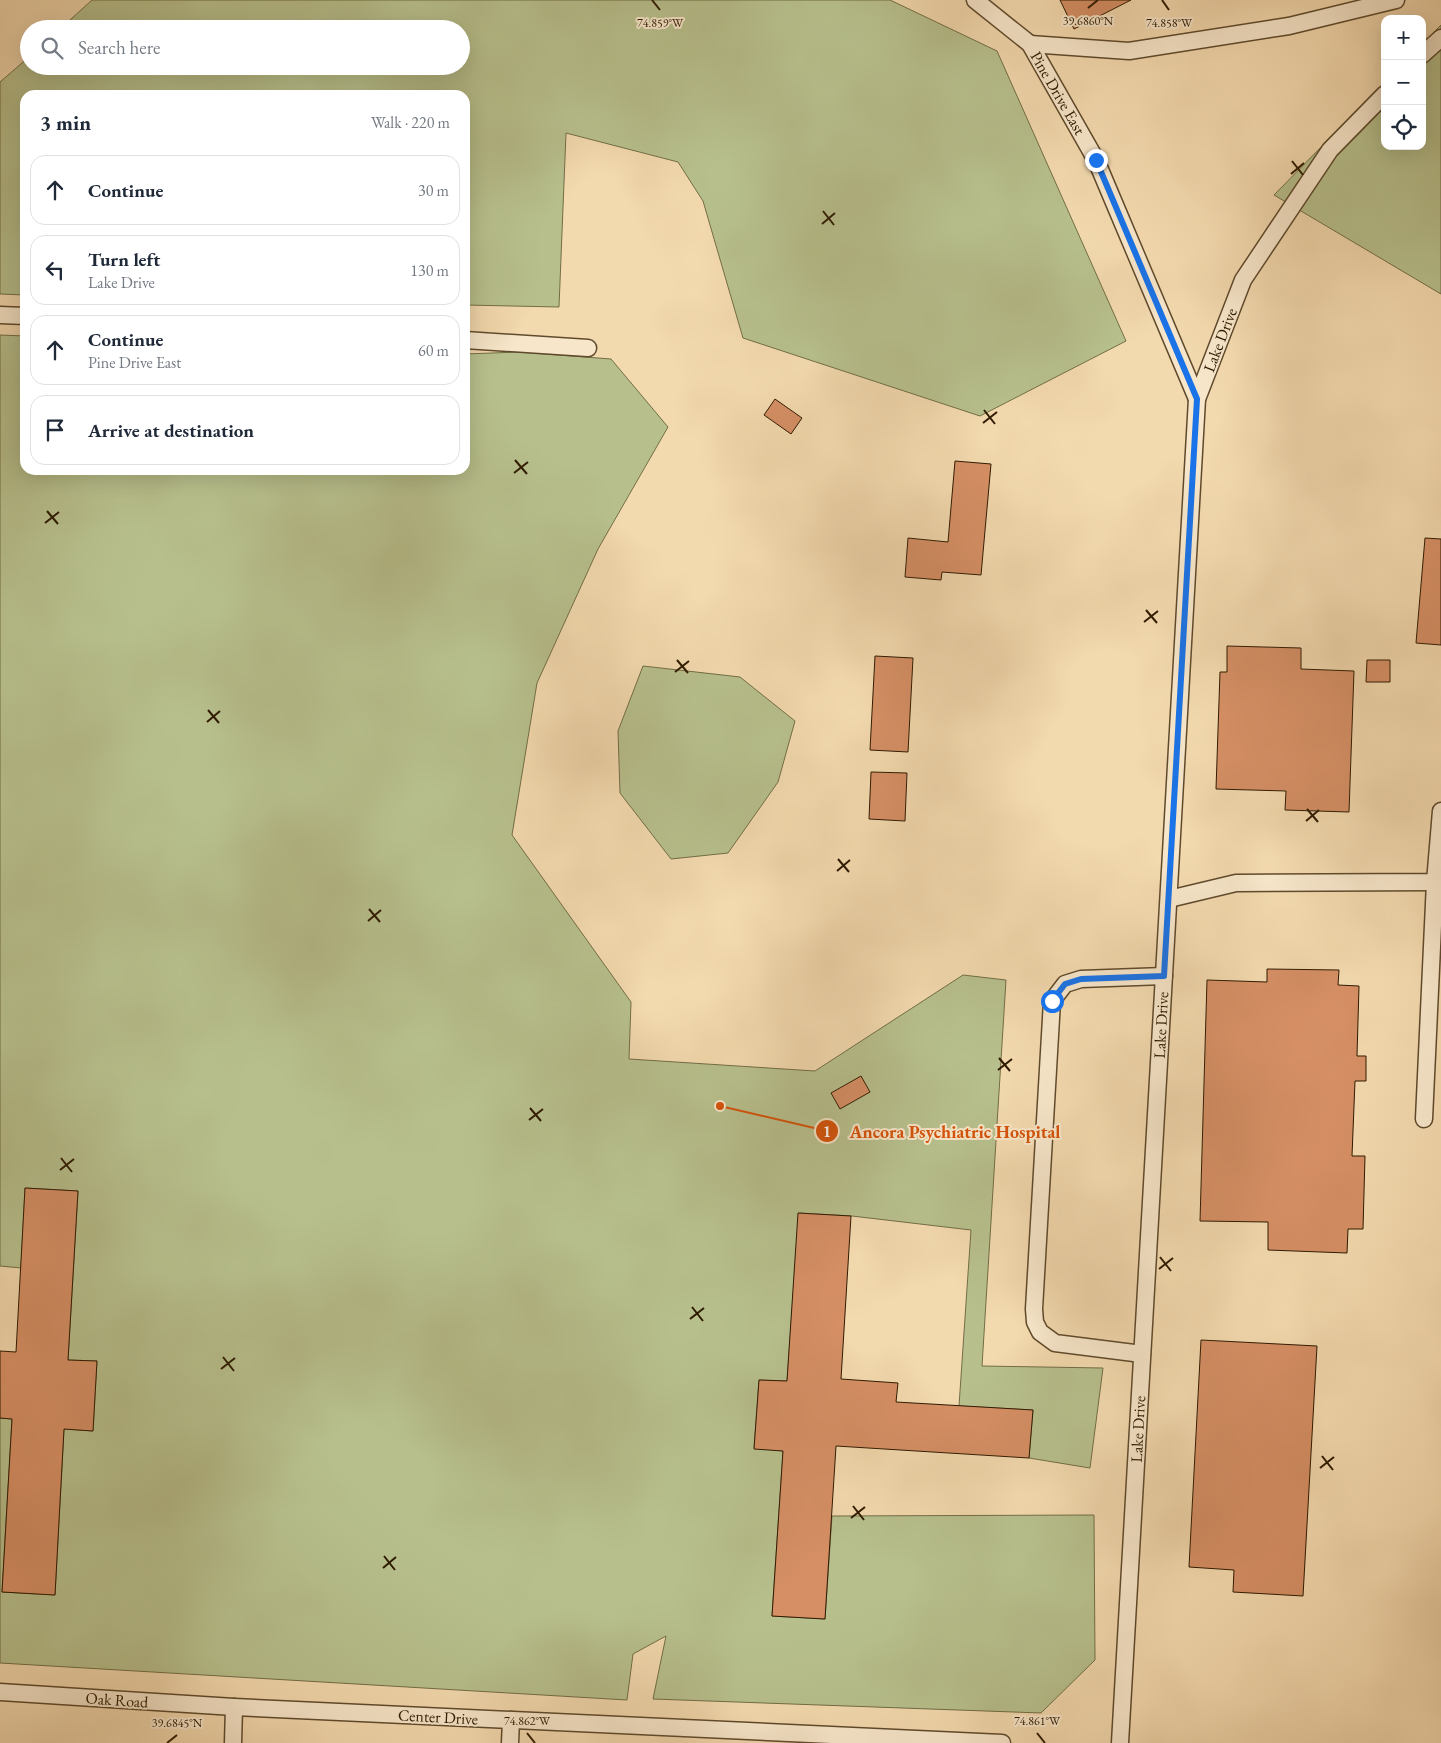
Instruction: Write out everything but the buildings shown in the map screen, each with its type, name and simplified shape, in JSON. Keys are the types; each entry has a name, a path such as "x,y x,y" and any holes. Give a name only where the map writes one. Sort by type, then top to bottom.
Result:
{"lane":[{"name":"Pine Drive East","path":"975,0 1030,44 1096,160 1197,399"},
{"path":"1030,44 1129,51 1289,26 1396,0"},
{"path":"1426,51 1441,38"},
{"name":"Lake Drive","path":"1120,1743 1197,399 1243,280 1330,150 1381,98"},
{"path":"0,315 20,316"},
{"path":"470,340 588,348"},
{"path":"1424,1119 1435,882 1441,811"},
{"path":"1169,899 1236,883 1435,882"},
{"path":"1142,1354 1055,1343 1040,1332 1035,1322 1034,1299 1052,1001 1065,984 1081,979 1164,976"},
{"name":"Oak Road","path":"0,1692 234,1707"},
{"path":"233,1743 234,1707"},
{"name":"Center Drive","path":"234,1707 511,1720 756,1737 1002,1743"},
{"path":"510,1743 511,1720"}],"green space":[{"path":"92,0 890,0 997,51 1126,341 980,416 743,338 703,201 678,162 566,133 559,307 470,305 470,90 20,90 20,295 0,294 0,82 20,65 20,75 470,75 470,20 70,20"},
{"path":"1441,25 1441,294 1274,195 1381,86 1381,150 1426,150 1426,40"},
{"path":"0,335 20,336 20,475 470,475 470,354 519,352 611,359 668,427 598,549 537,683 512,835 631,1002 629,1059 815,1071 963,975 1006,980 982,1366 1103,1368 1090,1468 1029,1458 1033,1410 959,1406 971,1230 852,1216 799,1213 787,1381 759,1380 754,1448 783,1451 772,1616 825,1619 832,1516 1094,1515 1095,1660 1041,1713 653,1699 666,1636 633,1654 627,1700 0,1663 0,1418 12,1419 2,1592 55,1595 64,1429 93,1431 97,1361 68,1360 78,1191 25,1188 21,1268 0,1266"},
{"path":"643,666 740,677 795,721 778,782 728,853 671,859 620,793 618,731"}],"place":[{"name":"Ancora Psychiatric Hospital","path":"720,1106"}],"route":[{"path":"1052,1001 1065,984 1081,979 1164,976 1197,399 1096,160"}]}
